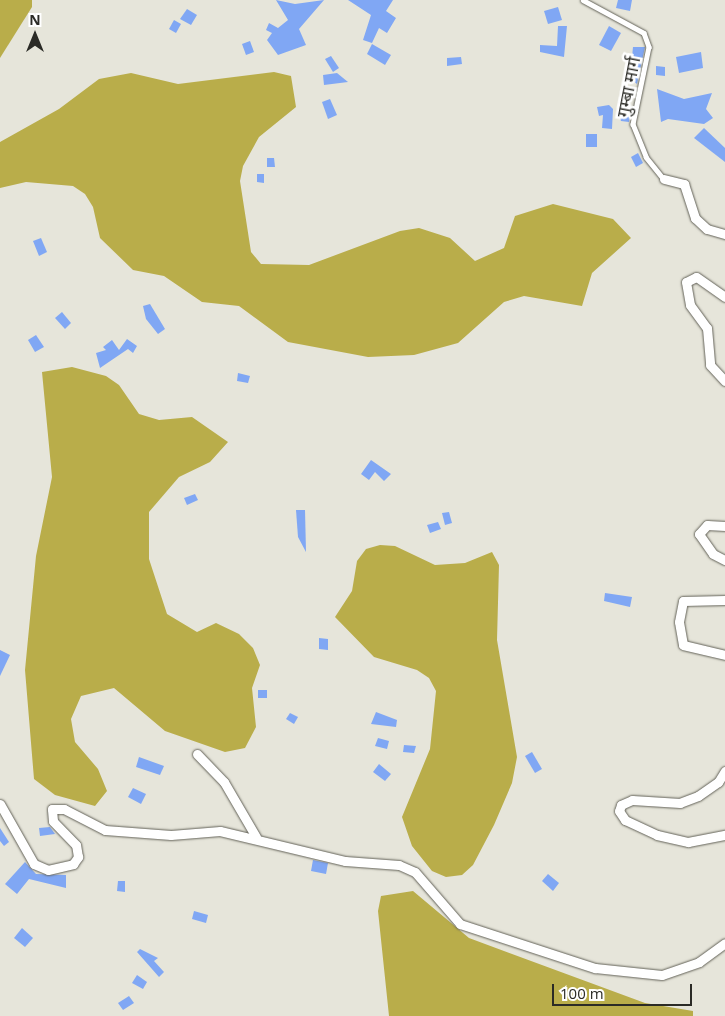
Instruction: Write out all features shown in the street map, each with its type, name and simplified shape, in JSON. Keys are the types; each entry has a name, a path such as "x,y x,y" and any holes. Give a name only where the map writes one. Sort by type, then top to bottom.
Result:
{"street":[{"path":"664,179 684,184 695,218 706,229 725,234"},
{"path":"725,297 696,277 686,282 690,305 707,328 710,365 725,381"},
{"path":"725,526 707,525 699,534 713,554 725,560"},
{"path":"725,600 683,601 678,622 683,645 725,655"},
{"path":"197,754 224,782 256,837"},
{"path":"725,771 718,782 689,799 632,800 621,804 619,811 625,820 657,835 688,842 725,835"},
{"path":"0,804 34,864 48,870 73,864 78,856 76,845 53,821 52,809 64,809 106,830 171,836 220,831 256,837 345,861 399,865 415,872 460,924 596,968 662,976 699,962 725,943"}],"lane":[{"name":"गुम्बा मार्ग","path":"583,0 644,33 648,56 633,124 646,157 664,179"}],"shaded area":[{"path":"0,0 32,0 32,7 0,58"},
{"path":"274,72 291,76 296,107 259,137 243,166 240,181 251,252 261,264 309,265 400,231 419,228 450,238 475,261 504,248 515,216 553,204 613,219 631,238 592,273 582,306 524,296 504,302 458,343 414,355 368,357 288,342 239,306 202,302 164,276 133,270 100,238 93,207 85,194 73,186 26,182 0,188 0,142 59,109 99,79 131,73 178,84"},
{"path":"72,367 106,376 119,385 139,414 159,420 192,417 228,442 210,462 179,477 149,512 149,559 167,614 197,632 216,623 239,634 253,648 260,665 252,688 256,727 245,748 225,752 165,731 114,688 81,696 71,719 75,742 98,769 107,791 95,806 55,795 34,779 25,670 36,556 52,477 42,372"},
{"path":"380,545 395,546 435,565 465,563 492,552 499,565 497,640 517,757 512,783 494,825 473,865 462,875 446,877 432,871 412,846 402,817 430,749 436,691 429,678 417,670 374,657 335,617 352,591 357,561 366,549"},
{"path":"413,891 469,938 645,1003 693,1011 693,1016 389,1016 378,911 381,896"}],"building":[{"path":"276,0 295,4 324,0 299,29 306,45 278,55 267,40 272,33 266,30 269,23 278,28 288,20"},
{"path":"348,0 393,0 386,11 396,18 387,33 379,28 372,43 363,40 371,15"},
{"path":"618,0 632,0 630,11 616,8"},
{"path":"558,7 562,20 548,24 544,11"},
{"path":"187,9 197,15 191,25 180,19"},
{"path":"174,20 181,24 176,33 169,29"},
{"path":"558,26 567,26 564,57 540,52 540,45 557,46"},
{"path":"609,26 621,33 611,51 599,45"},
{"path":"250,41 254,52 246,55 242,44"},
{"path":"372,44 391,55 385,65 367,54"},
{"path":"633,47 645,47 637,84 630,78"},
{"path":"701,52 703,68 679,73 676,57"},
{"path":"331,56 339,68 333,72 325,59"},
{"path":"461,57 462,64 447,66 447,58"},
{"path":"656,66 665,67 665,76 656,75"},
{"path":"337,73 348,82 324,85 323,75"},
{"path":"657,89 684,99 712,93 706,109 713,118 704,124 668,119 661,122"},
{"path":"330,99 337,115 328,119 322,102"},
{"path":"609,105 613,109 612,129 602,128 603,115 599,116 597,107"},
{"path":"617,110 631,112 629,122 621,121"},
{"path":"704,128 725,148 725,162 694,138"},
{"path":"586,134 597,134 597,147 586,147"},
{"path":"638,153 643,163 636,167 631,157"},
{"path":"267,158 274,158 275,167 267,167"},
{"path":"257,174 264,174 264,183 257,182"},
{"path":"41,238 47,252 39,256 33,241"},
{"path":"150,304 165,329 158,334 146,319 143,306"},
{"path":"62,312 71,323 65,329 55,318"},
{"path":"36,335 44,347 35,352 28,340"},
{"path":"127,339 137,346 133,353 128,349 100,368 96,353 106,350 103,347 112,340 119,350"},
{"path":"238,373 250,376 248,383 237,381"},
{"path":"371,460 391,474 384,481 375,472 369,480 361,474"},
{"path":"195,494 198,500 187,505 184,498"},
{"path":"296,510 305,510 306,552 298,537"},
{"path":"449,512 452,523 445,525 442,513"},
{"path":"438,522 441,529 430,533 427,525"},
{"path":"605,593 632,597 630,607 604,601"},
{"path":"319,638 328,639 328,650 319,649"},
{"path":"0,650 10,655 0,676"},
{"path":"258,690 267,690 267,698 258,698"},
{"path":"376,712 397,720 396,727 371,724"},
{"path":"290,713 298,717 294,724 286,719"},
{"path":"378,738 389,741 387,749 375,746"},
{"path":"404,745 416,746 414,753 403,752"},
{"path":"532,752 542,769 535,773 525,756"},
{"path":"139,757 164,766 160,775 136,767"},
{"path":"379,764 391,774 385,781 373,772"},
{"path":"133,788 146,794 141,804 128,797"},
{"path":"50,827 55,834 40,836 39,828"},
{"path":"0,828 9,842 4,846 0,841"},
{"path":"313,860 328,863 326,874 311,871"},
{"path":"25,862 36,874 66,875 66,888 29,879 17,894 5,884"},
{"path":"548,874 559,883 553,891 542,881"},
{"path":"118,881 125,881 125,892 117,891"},
{"path":"194,911 208,915 206,923 192,919"},
{"path":"22,928 33,938 25,947 14,938"},
{"path":"140,949 158,958 154,961 164,972 159,977 137,952"},
{"path":"137,975 147,982 143,989 132,983"},
{"path":"129,996 134,1003 123,1010 118,1003"}]}
